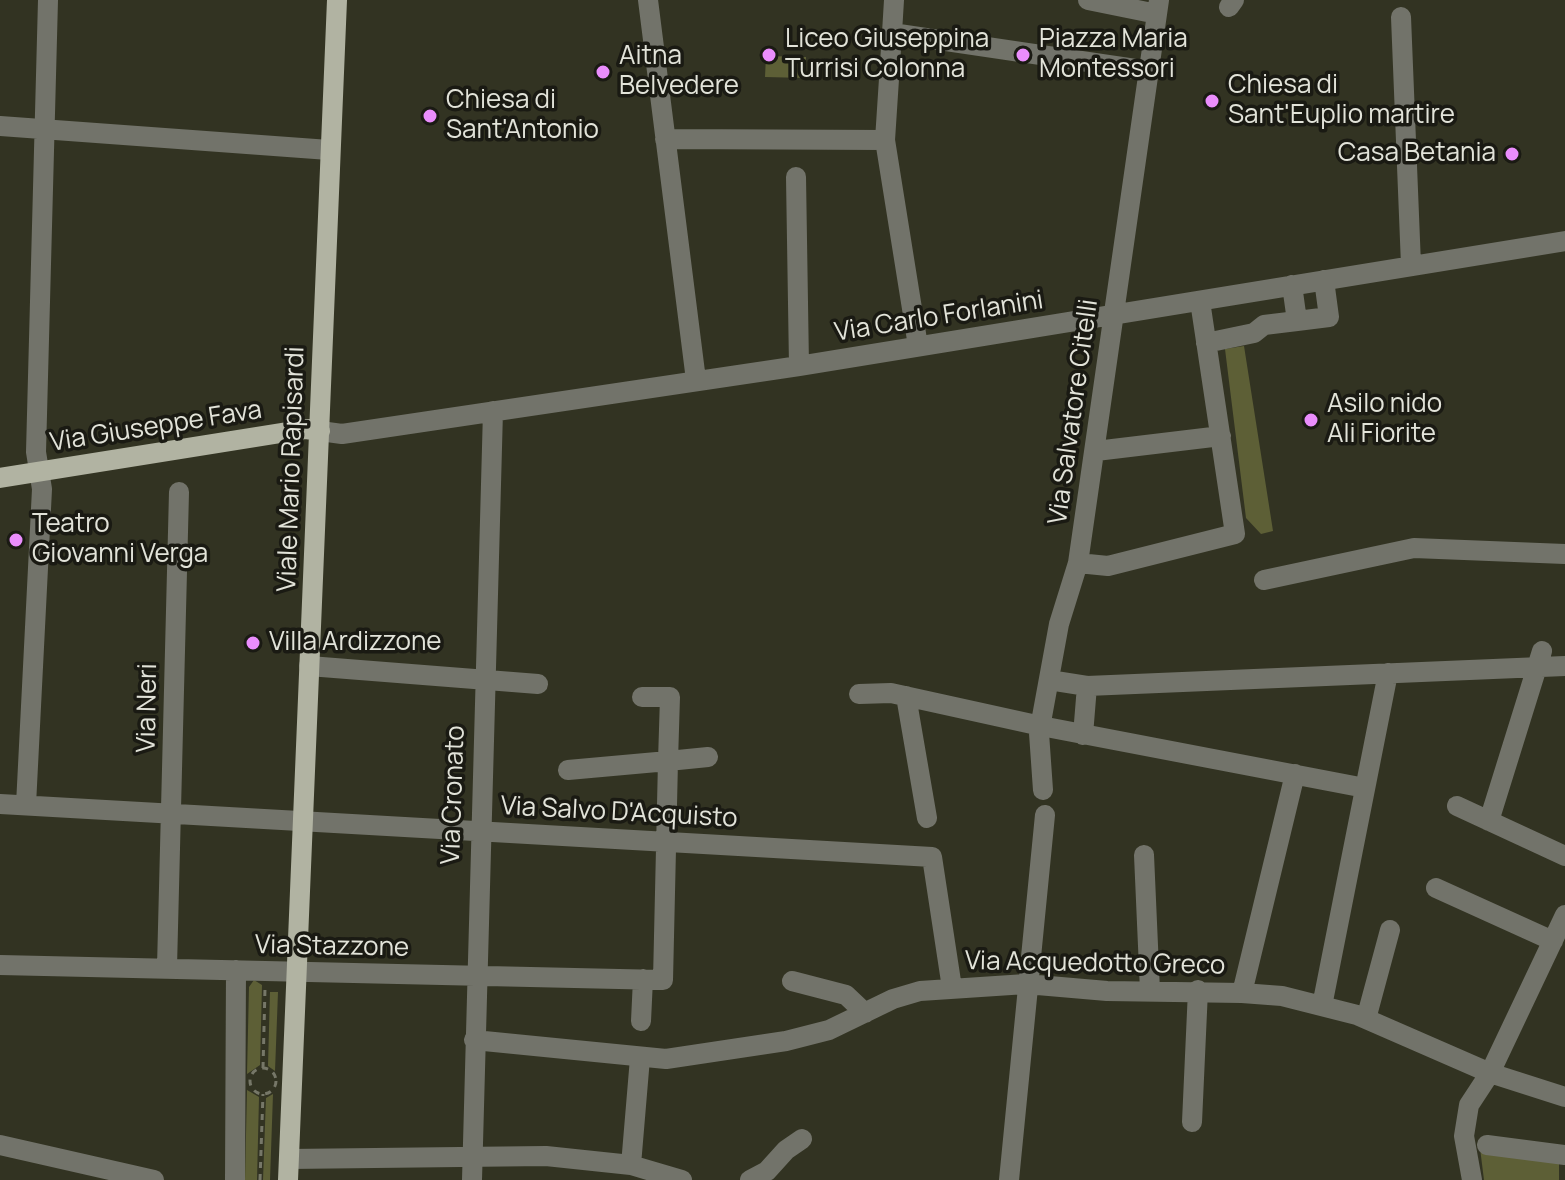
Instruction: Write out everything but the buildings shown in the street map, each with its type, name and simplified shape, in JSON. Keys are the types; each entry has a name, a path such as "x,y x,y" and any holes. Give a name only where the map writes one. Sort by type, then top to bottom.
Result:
{"main road":[{"name":"Viale Mario Rapisardi","path":"289,1170 337,0"},
{"name":"Via Giuseppe Fava","path":"0,478 306,429 320,431"}],"street":[{"path":"26,805 42,472 36,452 48,0"},
{"path":"648,0 696,380"},
{"path":"894,0 885,140 918,346"},
{"path":"1088,0 1158,7"},
{"name":"Via Salvatore Citelli","path":"1043,790 1041,726 1059,624 1078,563 1158,7"},
{"path":"1401,17 1411,265"},
{"path":"892,33 1149,71"},
{"path":"0,126 329,150"},
{"path":"665,139 885,140"},
{"path":"796,177 799,366"},
{"name":"Via Carlo Forlanini","path":"320,431 342,434 799,366 1565,241"},
{"path":"1206,343 1254,333 1264,325 1329,317 1324,280"},
{"path":"1292,285 1297,321"},
{"path":"1078,563 1108,566 1235,534 1200,301"},
{"name":"Via Cronato","path":"472,1180 475,976 493,411"},
{"path":"1096,451 1221,436"},
{"name":"Via Neri","path":"167,967 179,492"},
{"path":"1264,580 1414,548 1565,554"},
{"path":"1049,680 1087,686 1388,673 1539,659 1565,666"},
{"path":"1489,821 1539,659"},
{"path":"309,666 538,684"},
{"path":"1322,1006 1388,673"},
{"path":"1083,735 1087,686"},
{"path":"859,694 906,696 1083,735 1365,788"},
{"path":"906,696 927,818"},
{"path":"641,1021 653,980 666,841 670,697 642,697"},
{"path":"568,770 708,757"},
{"path":"1242,993 1295,774"},
{"name":"Via Salvo D'Acquisto","path":"0,804 932,857 952,988"},
{"path":"1457,806 1565,856"},
{"path":"1009,1180 1045,815"},
{"path":"1144,855 1150,991"},
{"path":"1436,888 1553,941"},
{"path":"1472,1180 1465,1123 1471,1100 1490,1073 1565,915"},
{"path":"1366,1019 1390,930"},
{"name":"Via Stazzone","path":"0,965 653,980"},
{"path":"235,1180 236,970"},
{"path":"792,981 846,995 865,1013"},
{"name":"Via Acquedotto Greco","path":"474,1040 640,1058 689,1057 786,1041 829,1030 920,991 1026,984 1107,991 1198,990 1282,996 1322,1006 1366,1019 1490,1073 1565,1097"},
{"path":"1192,1122 1198,990"},
{"path":"631,1165 640,1058"},
{"path":"750,1180 767,1171 786,1150 802,1139"},
{"path":"0,1145 154,1180"},
{"path":"1487,1145 1565,1155"},
{"path":"289,1170 472,1157 546,1156 631,1165 682,1180"}],"path":[{"path":"263,1068 265,979"},
{"path":"245,1096 246,1066"},
{"path":"276,1095 278,1066"},
{"path":"263,1068 274,1074 274,1081 273,1089 263,1094 254,1091 250,1081 252,1073 263,1068"},
{"path":"260,1180 263,1094"}],"green space":[{"path":"766,56 806,57 806,78 765,77"},
{"path":"1244,346 1273,531 1261,534 1246,518 1225,349"},
{"path":"254,980 262,985 260,1065 247,1074 249,987"},
{"path":"270,992 278,992 275,1071 268,1066"},
{"path":"247,1090 259,1097 257,1180 245,1180"},
{"path":"273,1094 270,1180 263,1180 266,1098"},
{"path":"1480,1148 1559,1158 1559,1180 1484,1180"}],"place":[{"name":"Liceo Giuseppina Turrisi Colonna","path":"769,55"},
{"name":"Piazza Maria Montessori","path":"1023,55"},
{"name":"Aitna Belvedere","path":"603,72"},
{"name":"Chiesa di Sant'Euplio martire","path":"1212,101"},
{"name":"Chiesa di Sant'Antonio","path":"430,116"},
{"name":"Casa Betania","path":"1512,154"},
{"name":"Asilo nido Ali Fiorite","path":"1311,420"},
{"name":"Teatro Giovanni Verga","path":"16,540"},
{"name":"Villa Ardizzone","path":"253,643"}]}
